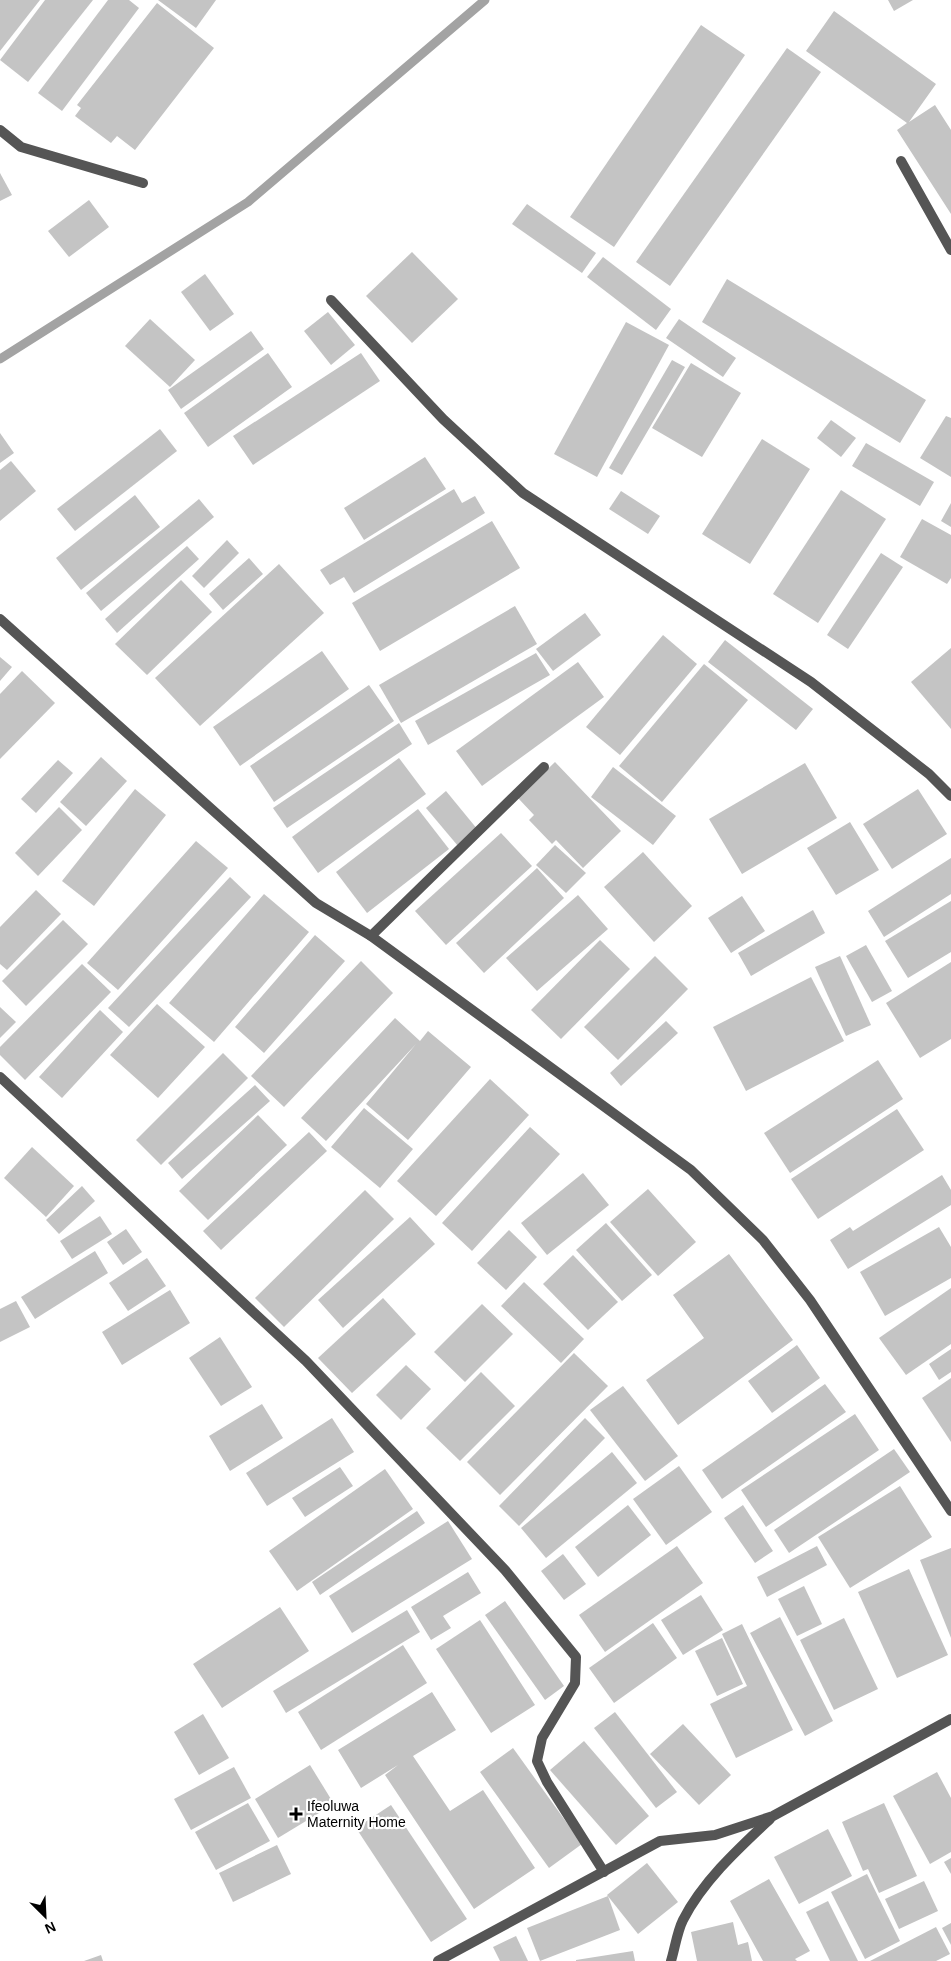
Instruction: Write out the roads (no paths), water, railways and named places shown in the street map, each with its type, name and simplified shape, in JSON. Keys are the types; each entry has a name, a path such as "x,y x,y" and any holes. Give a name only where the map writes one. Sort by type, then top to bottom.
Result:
{"street":[{"path":"0,130 21,147 143,183"},
{"path":"901,162 951,250"},
{"path":"331,300 444,419 523,492 811,682 929,774 951,796"},
{"path":"0,619 316,902 371,936 691,1170 762,1240 810,1300 951,1511"},
{"path":"371,936 544,767"},
{"path":"0,1078 306,1361 505,1570 576,1657 575,1683 542,1738 537,1761 547,1782 604,1872"},
{"path":"438,1961 660,1841 715,1835 773,1816 951,1719"},
{"path":"671,1961 682,1921 704,1888 736,1851 773,1816"}],"waterway":[{"path":"0,359 248,202 485,0"}],"place":[{"name":"Ifeoluwa Maternity Home","path":"296,1814"}]}
